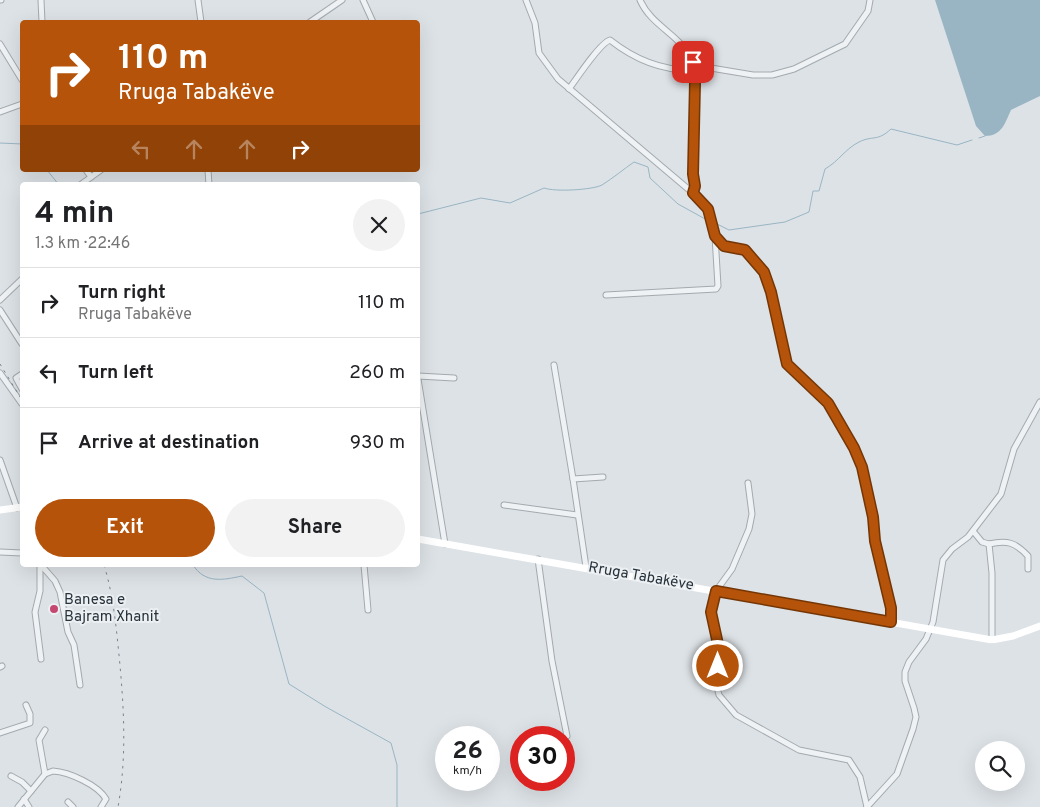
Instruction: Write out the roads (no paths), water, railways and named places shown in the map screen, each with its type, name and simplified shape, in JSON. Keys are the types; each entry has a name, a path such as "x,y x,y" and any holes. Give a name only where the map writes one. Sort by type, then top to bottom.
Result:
{"street":[{"path":"41,0 42,20"},
{"path":"198,0 201,20"},
{"path":"313,20 342,0"},
{"path":"363,0 372,20"},
{"path":"526,0 535,23 539,53 558,79 693,193 708,209 715,236 718,286 716,289 606,295"},
{"path":"640,0 653,20 686,50 693,67 693,174 695,186 693,193"},
{"path":"569,89 589,64 598,47 610,40 621,49 654,65 675,69 693,67 753,76 772,75 794,69 845,44 868,11 870,0"},
{"path":"0,44 20,77"},
{"path":"0,112 20,105"},
{"path":"87,172 91,177"},
{"path":"84,182 97,172"},
{"path":"715,236 724,246 745,250 764,272 771,292 787,364 828,403 854,448 862,467 873,517 875,541 891,608 891,622"},
{"path":"0,300 20,281"},
{"path":"0,310 20,341"},
{"path":"554,365 586,567"},
{"path":"0,373 2,382 14,390 20,400"},
{"path":"20,375 16,378 20,385"},
{"path":"420,378 454,378"},
{"path":"867,807 891,782 902,765 916,717 905,681 905,672 930,629 943,560 946,554 973,531 1001,494 1014,450 1040,402"},
{"path":"420,415 445,544"},
{"path":"0,460 20,508 0,510"},
{"path":"573,479 603,477"},
{"path":"748,483 752,514 748,529 732,569 716,591 711,612 719,649 716,683 719,695 736,715 799,750 849,760 860,777 867,807"},
{"path":"504,505 577,515"},
{"path":"973,531 982,542 989,544 1003,541 1013,543 1028,556 1028,570"},
{"name":"Rruga Tabakëve","path":"420,539 586,567 992,640 1013,636 1040,626"},
{"path":"989,544 992,573 992,640"},
{"path":"0,552 20,553"},
{"path":"538,559 552,661 564,726"},
{"path":"40,567 40,591 35,612 41,659"},
{"path":"42,567 52,577 60,592 68,632 74,644 80,685"},
{"path":"364,567 368,610"},
{"path":"0,734 30,723 30,714 26,705"},
{"path":"45,730 39,740 45,774"},
{"path":"18,807 45,774 59,771 85,782 105,796 106,800 101,807"},
{"path":"11,776 22,782 31,792"},
{"path":"24,799 29,807"},
{"path":"68,802 73,807"}],"water":[{"path":"935,0 1040,0 1040,96 1011,110 1005,124 995,134 985,136 976,126"}],"waterway":[{"path":"715,223 729,230 785,222 809,212 813,191 819,191 825,169 854,145 864,140 882,136 891,129 957,145 972,140"},
{"path":"979,138 985,136"},
{"path":"0,143 20,144"},
{"path":"420,213 481,198 510,203 544,188 565,190 597,187 634,162 648,167 650,178 678,204 707,220"},
{"path":"49,172 57,182"},
{"path":"195,567 209,578 228,579 242,576 264,593 289,684 391,743 397,765 397,807"}],"railway":[{"path":"0,364 20,397"},
{"path":"105,567 114,610 122,694 124,750 118,807"}],"place":[{"name":"Banesa e Bajram Xhanit","path":"54,609"}]}
